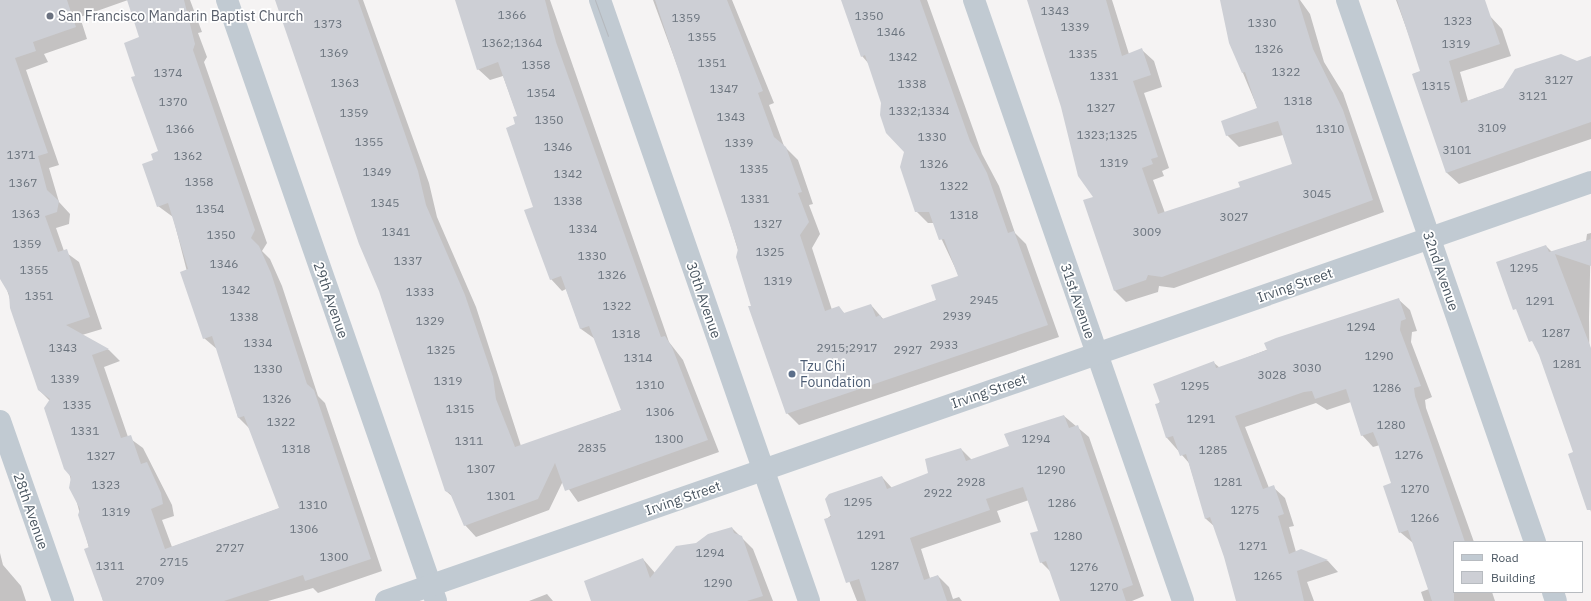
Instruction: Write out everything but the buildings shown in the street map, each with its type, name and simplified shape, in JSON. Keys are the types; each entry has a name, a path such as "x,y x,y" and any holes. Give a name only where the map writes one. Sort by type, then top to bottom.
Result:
{"street":[{"name":"29th Avenue","path":"227,0 433,593"},
{"name":"30th Avenue","path":"600,0 809,601"},
{"name":"31st Avenue","path":"974,0 1183,601"},
{"name":"32nd Avenue","path":"1347,0 1535,541"},
{"name":"Irving Street","path":"386,601 433,593 763,470 1591,182"},
{"name":"28th Avenue","path":"0,421 62,601"}],"tram line":[{"path":"595,0 608,36"}],"place":[{"name":"San Francisco Mandarin Baptist Church","path":"50,16"},
{"name":"Tzu Chi Foundation","path":"792,374"}]}
